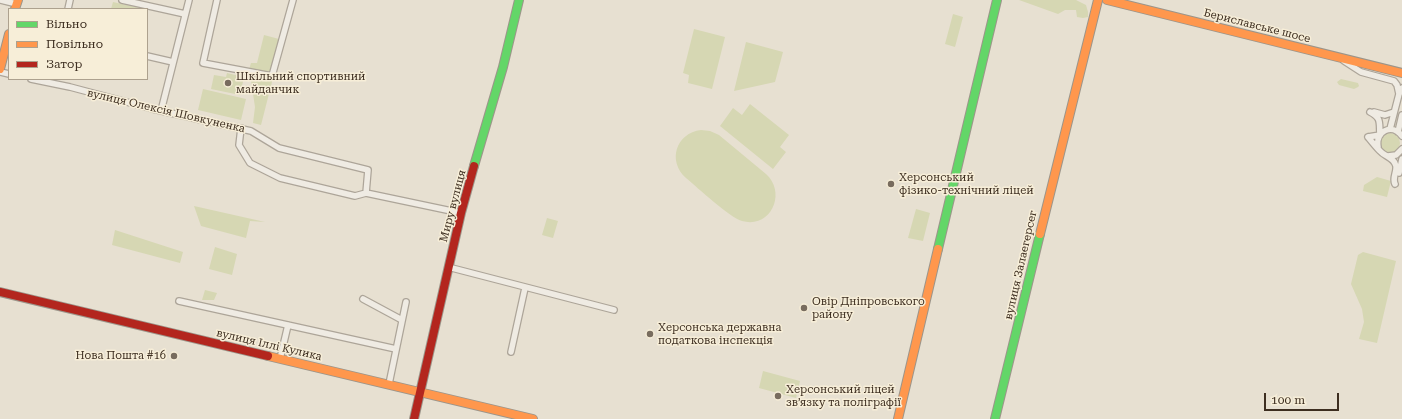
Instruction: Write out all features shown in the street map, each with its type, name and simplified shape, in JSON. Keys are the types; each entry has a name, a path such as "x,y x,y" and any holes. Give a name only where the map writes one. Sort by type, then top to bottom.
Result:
{"main road":[{"name":"Миру вулиця","path":"414,419 461,213 503,68 519,0"},
{"path":"898,419 997,0"},
{"name":"вулиця Залаегерсег","path":"995,419 1098,0"},
{"name":"Бериславське шосе","path":"1107,0 1402,73"},
{"path":"0,69 2,49 8,36"},
{"name":"вулиця Іллі Кулика","path":"0,292 533,419"}],"street":[{"path":"0,0 16,4"},
{"path":"122,0 185,14"},
{"path":"160,110 189,0"},
{"path":"217,0 202,62 272,76 293,0"},
{"path":"148,56 173,62"},
{"path":"1338,57 1361,72 1394,81 1397,85 1400,91 1390,129"},
{"name":"вулиця Олексія Шовкуненка","path":"41,80 51,81 160,110 251,130 279,148 368,170 366,193"},
{"path":"1378,147 1378,138 1380,134 1379,119 1377,115 1370,112 1377,112 1386,115 1394,112"},
{"path":"1402,116 1401,135 1390,129 1383,131 1380,134 1368,137 1384,154 1394,161 1396,165 1393,181 1394,184 1397,182 1402,159"},
{"path":"241,128 239,145 250,163 280,178 355,196 366,193 461,213"},
{"path":"1388,156 1396,154 1402,149"},
{"path":"448,268 614,310"},
{"path":"511,352 526,288"},
{"path":"363,299 402,320"},
{"path":"179,301 396,349"},
{"path":"389,384 406,302"},
{"path":"280,359 288,325"}],"green space":[{"path":"1019,0 1076,0 1086,5 1088,17 1077,17 1076,10 1065,10 1058,14"},
{"path":"113,2 140,8 111,8"},
{"path":"953,14 963,17 955,47 945,44"},
{"path":"694,29 725,37 712,89 688,83 689,75 683,73"},
{"path":"264,35 279,39 270,73 249,70 251,63 257,63"},
{"path":"746,42 783,52 775,82 734,91"},
{"name":"Шкільний спортивний майданчик","path":"227,73 244,77 240,95 211,89 214,75 226,77"},
{"path":"250,74 273,78 261,125 253,123 255,107"},
{"path":"1341,79 1358,83 1359,86 1354,89 1339,85 1337,82"},
{"path":"203,89 246,99 241,120 198,110"},
{"path":"750,104 789,135 780,147 786,152 773,169 720,126 733,108 742,115"},
{"path":"701,130 710,131 719,135 766,174 772,182 775,190 773,208 768,215 761,220 752,222 742,221 736,218 714,202 680,171 676,156 680,142 685,136 692,132"},
{"path":"1390,133 1397,136 1400,143 1397,150 1390,153 1383,150 1380,143 1383,136"},
{"path":"1377,177 1391,181 1387,197 1363,191 1364,185"},
{"path":"194,206 265,222 250,221 246,238 201,226"},
{"path":"916,209 930,213 923,241 908,238"},
{"path":"547,218 558,221 553,238 542,235"},
{"path":"115,230 183,252 180,263 112,245"},
{"path":"215,247 237,254 232,275 209,269"},
{"path":"1363,252 1396,261 1377,343 1359,339 1364,322 1362,309 1351,284 1358,255"},
{"path":"205,290 217,293 214,300 202,300"},
{"path":"763,371 800,381 796,398 759,388"}],"traffic: fast":[{"path":"474,166 503,67 519,0"},
{"path":"938,249 997,0"},
{"path":"995,419 1040,234"}],"traffic: slow":[{"path":"15,8 18,0"},
{"path":"1040,234 1098,0"},
{"path":"1107,0 1402,73"},
{"path":"0,69 8,38"},
{"path":"898,419 938,249"},
{"path":"268,356 533,419"}],"traffic: jam":[{"path":"414,419 461,213 474,166"},
{"path":"0,292 268,356"}],"place":[{"name":"Шкільний спортивний майданчик","path":"228,83"},
{"name":"Херсонський фізико-технічний ліцей","path":"891,184"},
{"name":"Овір Дніпровського району","path":"804,308"},
{"name":"Херсонська державна податкова інспекція","path":"650,334"},
{"name":"Нова Пошта #16","path":"174,356"},
{"name":"Херсонський ліцей зв’язку та поліграфії","path":"778,396"}]}
